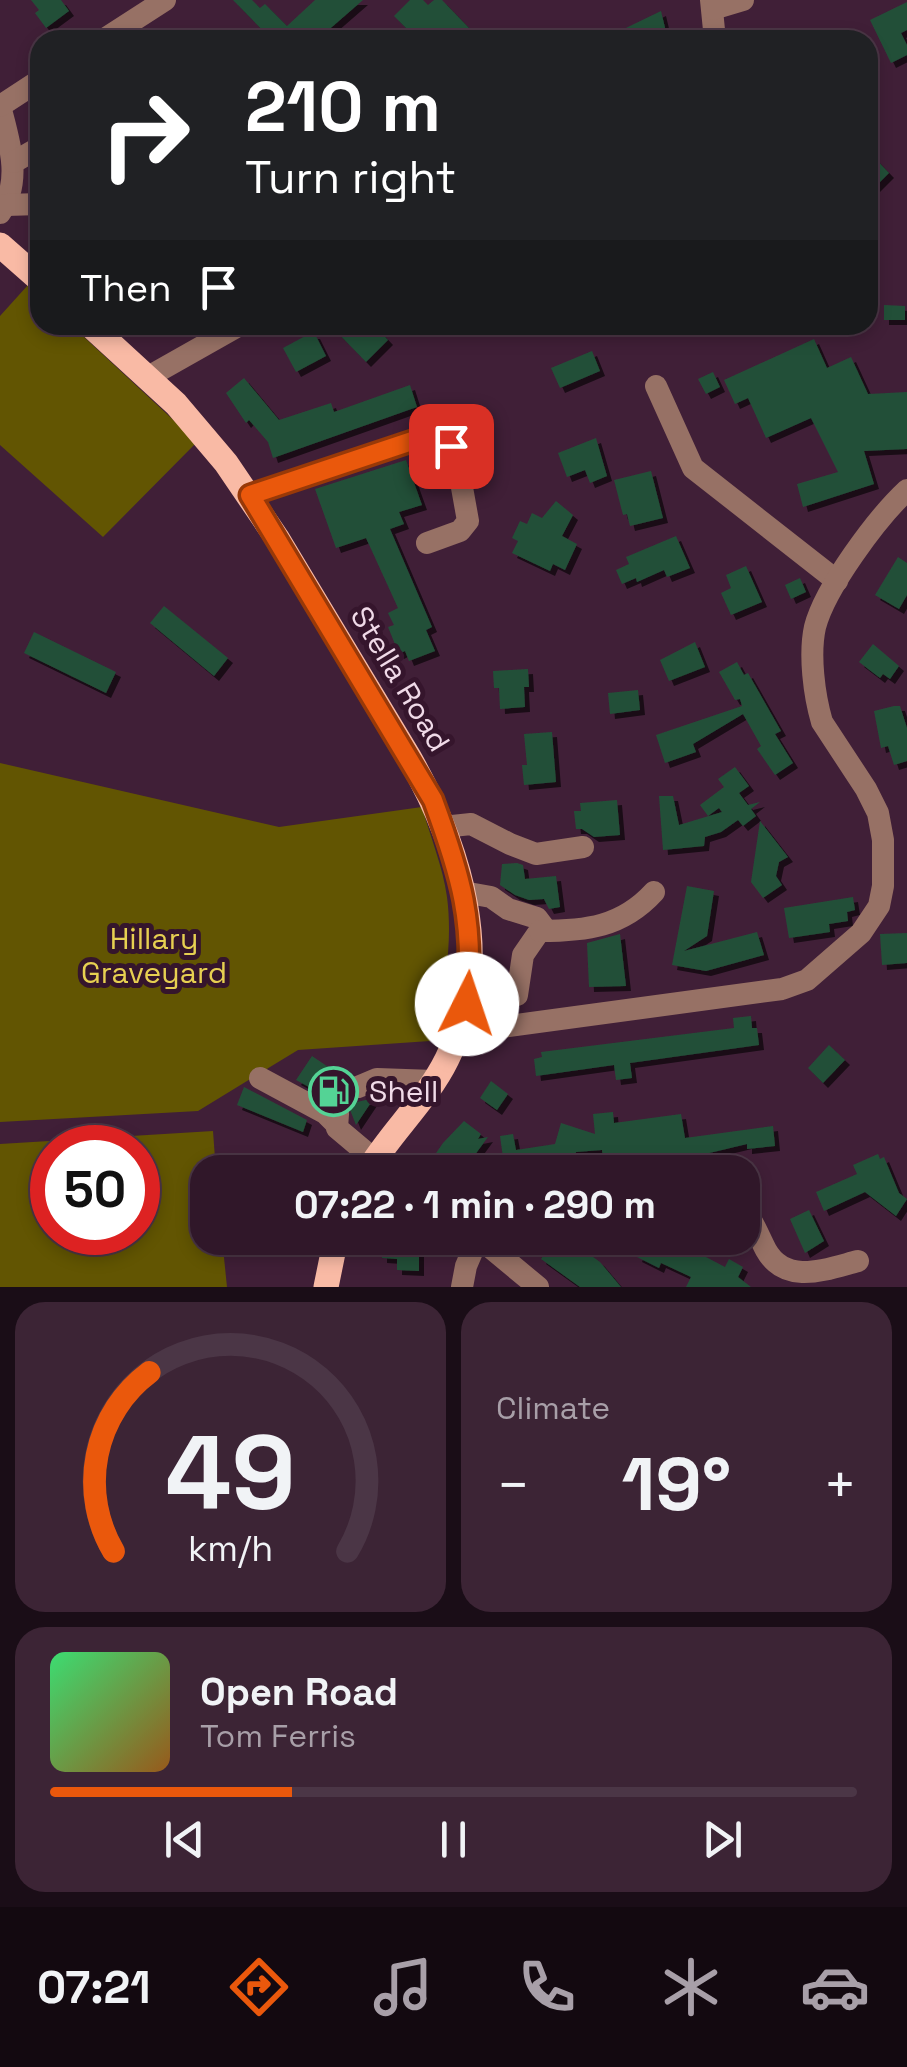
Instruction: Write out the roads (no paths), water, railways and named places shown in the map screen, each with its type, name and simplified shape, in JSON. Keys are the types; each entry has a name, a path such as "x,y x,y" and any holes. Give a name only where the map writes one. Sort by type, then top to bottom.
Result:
{"main road":[{"path":"0,245 30,271"},
{"name":"Stella Road","path":"101,335 205,436 250,495 409,757 443,827 464,892 472,966 468,996 458,1033 434,1082 381,1155"},
{"path":"326,1287 333,1255"}],"street":[{"path":"119,30 165,0"},
{"path":"714,30 712,4 742,0"},
{"path":"132,30 144,14"},
{"path":"30,86 0,106 7,158 3,209 30,205"},
{"path":"148,378 223,335"},
{"path":"656,386 685,456 702,478 837,582"},
{"path":"250,495 424,437 441,438 456,454 468,514 460,531 427,542"},
{"path":"458,1033 782,989 807,980 860,934 879,906 884,840 874,801 822,722 817,706 814,634 820,612 837,582 883,515 907,490"},
{"path":"443,827 471,824 536,854 583,847"},
{"path":"464,892 490,897 508,909 538,918 543,926 523,955 516,995 468,996"},
{"path":"540,931 618,922 654,892"},
{"path":"260,1078 336,1119 343,1135 361,1155"},
{"path":"358,1087 377,1079 434,1082"},
{"path":"760,1239 782,1267 810,1273 858,1261"},
{"path":"462,1287 471,1255"},
{"path":"499,1255 538,1287"}],"place":[{"name":"Shell","path":"334,1092"}],"park label":[{"name":"Hillary Graveyard","path":"154,956"}]}
